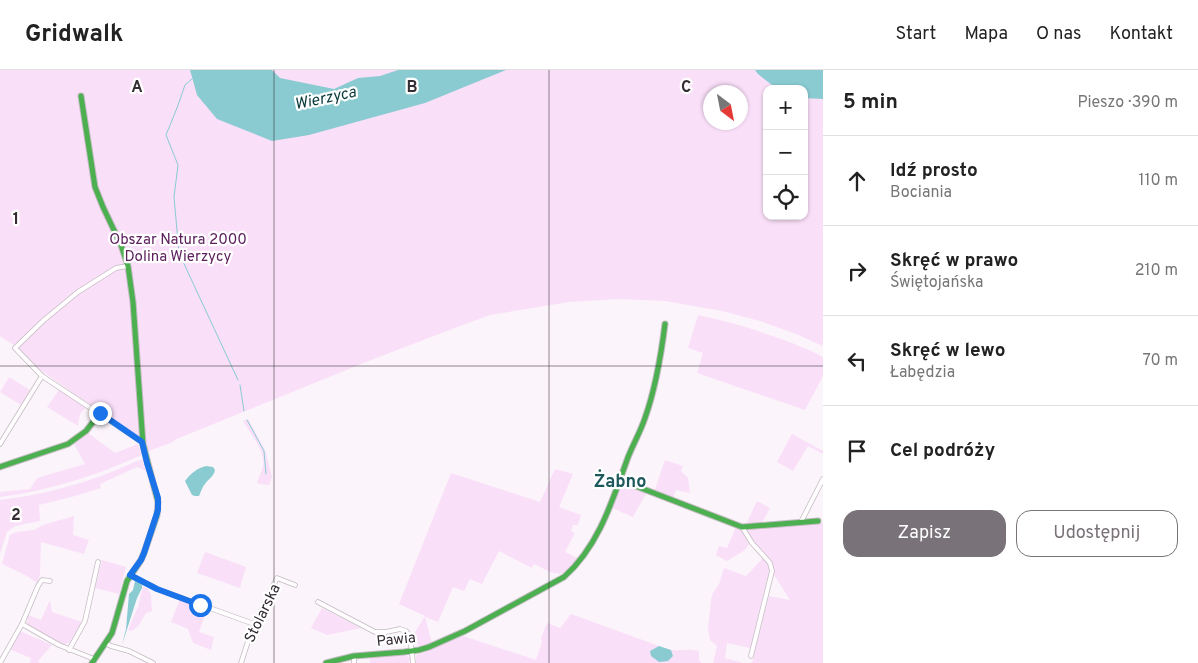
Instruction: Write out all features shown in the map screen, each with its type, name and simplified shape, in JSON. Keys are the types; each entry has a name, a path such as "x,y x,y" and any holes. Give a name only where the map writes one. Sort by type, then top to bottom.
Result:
{"street":[{"path":"22,624 47,639 93,661 114,626 127,581 141,560 158,510 158,498 142,442 133,302 128,266 121,244 103,208 95,186 81,96"},
{"path":"128,266 116,268 78,292 44,320 15,348 42,376 142,442"},
{"name":"Pawia","path":"326,663 354,656 411,651 429,647 465,631 574,569 583,559 598,533 646,416 662,354 665,324"},
{"path":"0,444 42,376"},
{"path":"0,467 68,444 86,431 100,413"},
{"path":"620,480 742,527 818,521"},
{"path":"801,522 823,480"},
{"path":"742,527 752,543 770,563 772,571 751,656"},
{"path":"69,650 85,621 98,562"},
{"path":"130,575 157,589 254,624"},
{"name":"Stolarska","path":"241,663 248,638 277,578 294,586"},
{"path":"0,662 22,624 38,586 42,580 50,581"},
{"path":"318,602 375,632 406,630 410,636 413,663"},
{"path":"105,643 129,651 153,663"},
{"path":"354,656 354,663"}],"green space":[{"name":"Obszar Natura 2000 Dolina Wierzycy","path":"0,70 823,70 823,346 760,321 722,311 665,301 617,299 569,302 490,315 371,360 146,452 144,443 138,436 39,369 12,344 0,336"},
{"path":"698,315 763,333 823,357 823,376 805,410 697,373 703,353 688,348"},
{"path":"9,377 30,390 21,405 0,392"},
{"path":"59,390 88,407 80,415 78,426 47,407"},
{"path":"248,419 265,450 272,477 269,485 257,482 263,468 263,461 257,443 243,421"},
{"path":"88,433 115,453 138,444 142,455 72,481 37,491 0,497 0,492 30,489 37,478 85,464 74,444"},
{"path":"792,434 823,451 823,454 808,446 793,471 777,462"},
{"path":"142,459 146,471 137,467 100,484 101,488 39,505 40,521 15,526 7,532 0,554 0,500 72,486"},
{"path":"665,460 683,466 681,471 688,478 690,493 676,490 673,498 654,492"},
{"path":"555,469 573,474 559,507 581,515 578,525 573,525 571,531 575,533 565,552 579,559 574,567 560,574 550,572 534,564 532,568 499,551 482,584 470,579 464,591 453,587 438,622 425,617 432,643 420,647 414,634 425,616 399,604 451,473 540,502"},
{"path":"626,484 647,492 633,517 612,508 620,487"},
{"path":"757,501 770,508 763,521 746,524"},
{"path":"74,516 73,535 89,540 84,554 41,542 40,575 37,583 2,564 10,535 16,532 34,530 43,525"},
{"path":"808,522 823,523 823,663 752,663 769,596 790,600 769,567 750,648 727,643 725,658 743,663 713,663 717,646 710,640 708,629 711,600 724,568 746,576 763,558 765,561 744,529"},
{"path":"736,527 741,530 749,544 745,550 727,561 716,555 719,546 727,548"},
{"path":"205,552 246,567 240,588 197,573"},
{"path":"102,560 126,567 119,594 95,588"},
{"path":"143,587 148,589 151,595 152,611 146,613 139,625 132,631 128,630 138,607"},
{"path":"180,599 207,609 199,632 214,637 211,650 193,643 188,629 171,622"},
{"path":"50,600 52,612 82,622 70,642 64,645 31,628 27,623 28,615 41,620"},
{"path":"322,608 361,628 327,635 311,628"},
{"path":"571,614 659,646 654,650 673,656 671,650 699,651 699,660 702,663 416,663 416,655 463,636 536,660 547,623 560,628"},
{"path":"20,631 52,645 38,661 40,663 30,663 31,658 9,649"},
{"path":"404,655 410,658 409,663 370,663 370,657"}],"water":[{"name":"Wierzyca","path":"190,70 272,70 280,78 334,89 358,78 380,76 398,70 506,70 425,103 309,135 272,141 217,119 197,95"},
{"path":"755,70 823,70 823,99 808,98 808,85 772,85"},
{"path":"206,466 213,467 214,473 204,485 199,496 192,495 185,481 194,472"},
{"path":"135,581 142,585 142,588 122,645 126,629 129,594 133,590"},
{"path":"659,646 671,650 673,656 668,661 659,662 651,656 650,651"}],"waterway":[{"path":"192,79 185,85 166,135 178,165 174,197 179,253 238,380"},
{"path":"240,385 244,411"},
{"path":"247,420 264,451 266,474"}],"traffic: fast":[{"path":"81,96 95,187 121,245 128,266 133,302 143,444 158,502 157,515 144,553 127,581 112,633 92,663"},
{"path":"326,663 354,656 404,652 429,647 465,631 564,577 576,565 595,538 616,492 649,406 660,360 665,324"},
{"path":"0,467 68,444 86,431 100,413"},
{"path":"620,480 742,527 818,521"}],"district":[{"name":"Żabno","path":"620,481"}],"route":[{"path":"100,413 142,442 158,498 158,510 144,553 130,575 157,589 200,605"}]}
